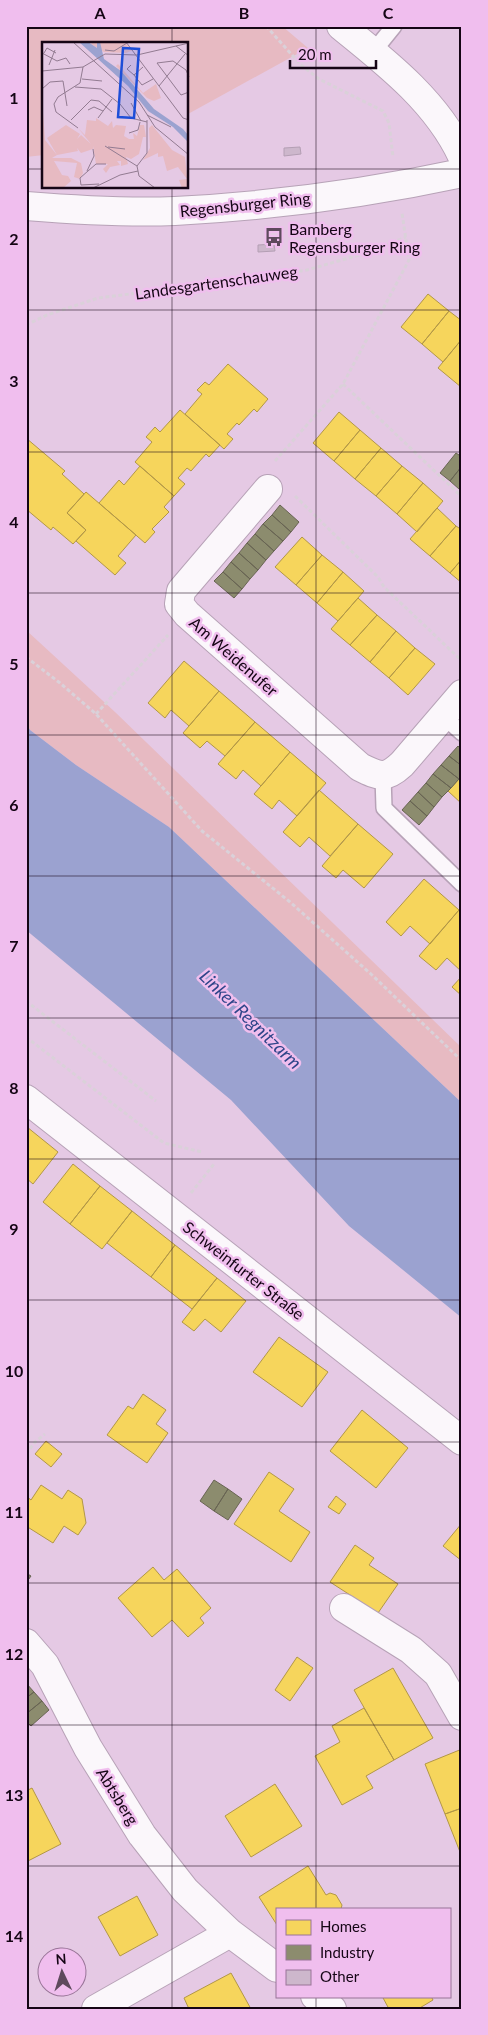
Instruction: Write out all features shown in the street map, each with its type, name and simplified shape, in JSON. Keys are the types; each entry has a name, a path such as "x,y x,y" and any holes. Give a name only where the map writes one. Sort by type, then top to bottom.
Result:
{"street":[{"path":"342,26 373,52 439,116 462,156"},
{"name":"Regensburger Ring","path":"26,206 88,210 175,211 258,204 398,185 462,173"},
{"name":"Am Weidenufer","path":"278,489 181,591 180,604 187,614 360,767 383,776"},
{"path":"383,776 392,773 452,724 462,694"},
{"name":"Schweinfurter Straße","path":"26,1100 462,1440"},
{"path":"344,1608 411,1650 438,1674 462,1716"},
{"name":"Abtsberg","path":"26,1643 45,1664 88,1748 142,1835 185,1890 230,1933 276,1967"},
{"path":"96,2009 230,1933"},
{"path":"318,1998 332,2009"}],"lane":[{"path":"373,52 394,26"},
{"path":"383,776 384,808 462,884"}],"path":[{"path":"266,26 301,65 319,79 383,111 389,123 409,260 343,384 268,470 278,489 378,577 384,587 462,661"},
{"name":"Landesgartenschauweg","path":"26,325 47,315 98,298 307,270 370,252 406,237"},
{"path":"343,384 462,497"},
{"path":"96,714 187,614"},
{"path":"26,657 96,714 202,831 290,902 366,969 462,1061"},
{"path":"26,1000 156,1101"},
{"path":"26,1037 164,1143 202,1152"},
{"path":"174,1215 214,1164"},
{"path":"26,1454 35,1442 45,1434"}],"shaded area":[{"path":"26,26 282,26 308,48 189,113 189,42 42,42 42,155 26,157"},
{"path":"26,630 115,712 462,1048 462,1103 169,827 76,765 30,730 26,723"}],"water":[{"name":"Linker Regnitzarm","path":"26,723 30,730 76,765 169,827 462,1103 462,1318 349,1226 231,1100 26,930"}],"building: Homes":[{"path":"428,294 449,311 422,344 401,327"},
{"path":"449,311 462,321 462,339 443,362 422,344"},
{"path":"462,339 462,386 461,387 438,368"},
{"path":"228,364 268,399 257,412 254,409 239,425 237,423 227,434 233,439 224,449 185,414 202,394 197,390 205,382 209,385"},
{"path":"180,410 220,445 209,457 206,454 191,471 187,468 178,478 185,484 174,496 135,462 152,442 146,437 155,427 160,432"},
{"path":"339,412 360,430 334,461 313,443"},
{"path":"360,430 381,448 355,479 334,461"},
{"path":"26,438 65,471 62,474 84,494 67,513 86,530 73,544 53,527 51,530 26,509"},
{"path":"381,448 402,466 376,496 355,479"},
{"path":"140,466 174,496 164,507 169,512 152,529 155,532 145,543 99,503 119,480 124,485"},
{"path":"402,466 423,483 397,514 376,496"},
{"path":"423,483 443,501 417,532 397,514"},
{"path":"86,492 136,535 118,556 126,563 115,575 76,541 86,530 67,513"},
{"path":"437,508 456,526 430,556 410,539"},
{"path":"456,526 462,530 462,559 450,573 430,556"},
{"path":"302,537 322,555 296,585 275,567"},
{"path":"322,555 343,572 317,603 296,585"},
{"path":"462,559 462,583 450,573"},
{"path":"343,572 364,591 338,621 317,603"},
{"path":"358,598 377,615 350,645 331,629"},
{"path":"377,615 396,631 370,662 350,645"},
{"path":"396,631 415,648 389,678 370,662"},
{"path":"415,648 435,664 408,695 389,678"},
{"path":"184,661 219,691 189,726 171,710 165,718 148,703"},
{"path":"219,691 255,722 225,756 207,741 200,748 183,733"},
{"path":"255,722 290,752 261,786 243,770 236,779 218,764"},
{"path":"290,752 326,783 297,816 279,800 272,809 254,794"},
{"path":"462,775 462,804 448,791"},
{"path":"319,790 358,824 330,856 309,837 300,847 283,832"},
{"path":"358,824 393,854 364,888 343,870 336,878 322,866"},
{"path":"424,879 459,910 430,944 410,926 401,936 386,922"},
{"path":"459,910 462,913 462,972 447,958 436,970 419,956"},
{"path":"462,976 462,996 452,987"},
{"path":"27,1127 58,1152 33,1184 26,1178"},
{"path":"73,1164 100,1186 70,1224 43,1202"},
{"path":"100,1186 132,1211 102,1249 70,1224"},
{"path":"132,1211 175,1245 151,1277 107,1243"},
{"path":"175,1245 217,1278 192,1309 151,1277"},
{"path":"217,1278 246,1301 221,1332 205,1319 194,1331 182,1322"},
{"path":"279,1337 328,1372 302,1407 253,1372"},
{"path":"143,1394 166,1410 156,1424 168,1433 147,1463 107,1435 128,1406 133,1409"},
{"path":"362,1410 408,1448 376,1488 330,1451"},
{"path":"46,1441 62,1454 51,1467 35,1454"},
{"path":"269,1472 294,1489 279,1511 310,1532 291,1562 234,1524"},
{"path":"41,1485 62,1499 68,1490 82,1499 86,1523 78,1535 64,1526 53,1543 26,1526 26,1496 31,1500"},
{"path":"336,1496 346,1504 339,1514 328,1507"},
{"path":"462,1523 462,1561 443,1546"},
{"path":"355,1545 374,1558 369,1565 398,1584 378,1613 330,1582"},
{"path":"153,1567 164,1580 177,1569 211,1608 200,1618 204,1623 188,1637 172,1620 152,1637 118,1598"},
{"path":"297,1657 313,1668 290,1701 275,1690"},
{"path":"393,1668 433,1738 394,1760 354,1690"},
{"path":"364,1708 394,1760 366,1776 373,1788 342,1805 315,1756 340,1742 332,1726"},
{"path":"462,1749 462,1808 445,1814 425,1764"},
{"path":"275,1784 302,1826 251,1857 225,1816"},
{"path":"32,1788 61,1844 26,1862 26,1791"},
{"path":"462,1808 462,1857 445,1814"},
{"path":"308,1866 326,1895 330,1893 336,1895 342,1905 341,1908 276,1908 276,1923 259,1897"},
{"path":"137,1896 158,1935 120,1956 98,1917"},
{"path":"231,1973 251,2009 189,2009 184,1998"},
{"path":"383,1998 432,1998 433,2000 418,2009 389,2009"}],"building: Industry":[{"path":"456,453 462,457 462,466 450,481 440,473"},
{"path":"462,466 462,486 459,489 450,481"},
{"path":"280,505 299,522 291,532 272,515"},
{"path":"272,515 291,532 283,541 263,524"},
{"path":"263,524 283,541 274,551 255,534"},
{"path":"255,534 274,551 266,560 247,543"},
{"path":"247,543 266,560 258,570 239,553"},
{"path":"239,553 258,570 250,579 231,562"},
{"path":"231,562 250,579 242,589 223,572"},
{"path":"223,572 242,589 234,598 214,581"},
{"path":"458,746 462,750 462,766 449,756"},
{"path":"449,756 462,766 462,775 459,779 441,765"},
{"path":"441,765 459,779 451,788 433,774"},
{"path":"433,774 451,788 442,797 426,783"},
{"path":"426,783 442,797 434,807 418,792"},
{"path":"418,792 434,807 427,816 410,801"},
{"path":"410,801 427,816 419,825 402,810"},
{"path":"214,1480 228,1489 214,1511 200,1501"},
{"path":"228,1489 242,1499 228,1520 214,1511"},
{"path":"26,1573 31,1576 26,1583"},
{"path":"26,1683 34,1692 26,1698"},
{"path":"34,1692 42,1701 26,1714 26,1698"},
{"path":"42,1701 49,1710 31,1726 26,1721 26,1714"}],"building: Other":[{"path":"300,147 301,154 284,156 284,148"},
{"path":"274,244 275,251 258,252 258,245"}],"place":[{"name":"Bamberg Regensburger Ring","path":"274,237"}]}
